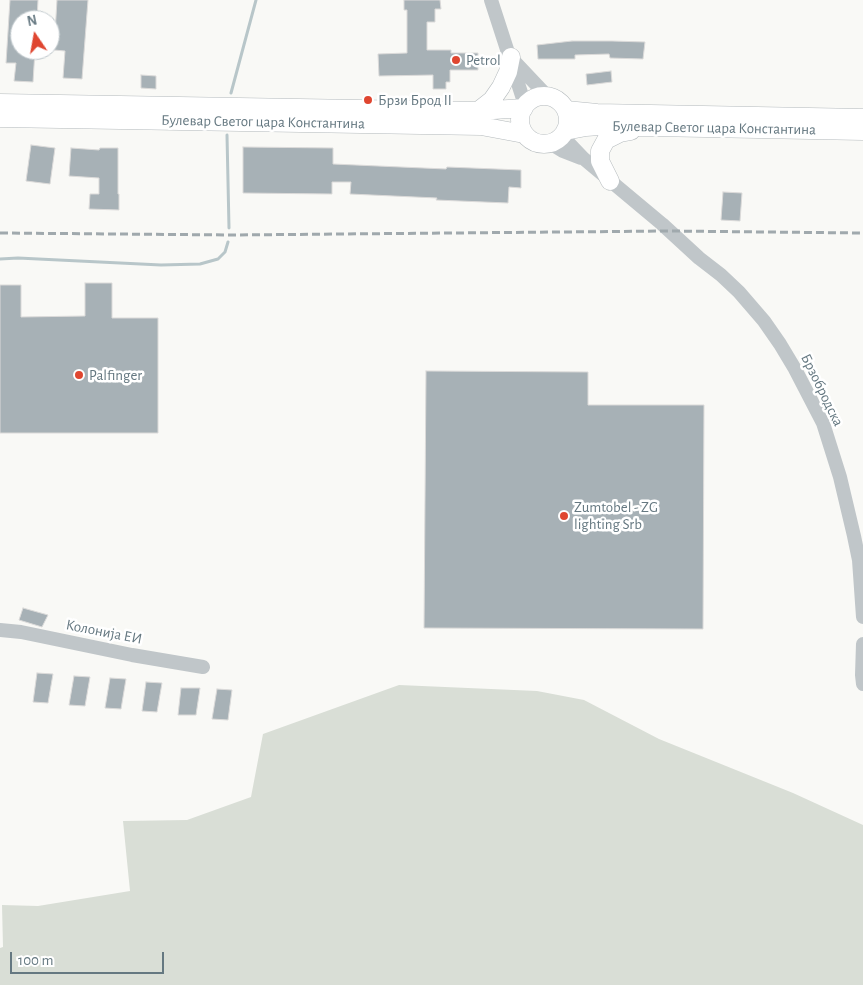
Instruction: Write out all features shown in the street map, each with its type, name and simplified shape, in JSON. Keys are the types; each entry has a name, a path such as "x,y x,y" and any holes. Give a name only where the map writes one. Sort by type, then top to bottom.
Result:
{"main road":[{"path":"478,111 492,100 501,87 508,72 511,57"},
{"path":"538,97 548,97 557,100 566,110 568,120 559,137 538,143 524,134 520,118 524,106 529,101 538,97"},
{"name":"Булевар Светог цара Константина","path":"0,103 478,111 524,106"},
{"name":"Булевар Светог цара Константина","path":"566,110 597,114 863,118"},
{"name":"Булевар Светог цара Константина","path":"0,118 481,126 524,134"},
{"name":"Булевар Светог цара Константина","path":"559,137 586,127 600,126 863,132"},
{"path":"610,181 600,161 600,151 606,140 620,133 649,127"}],"street":[{"path":"492,0 511,57 524,106"},
{"path":"511,57 548,97"},
{"name":"Брзобродска","path":"559,137 563,152 583,158 721,275 739,292 764,321 780,344 824,423 840,477 856,544 863,617"},
{"name":"Колонија ЕИ","path":"0,630 21,632 132,655 202,667"},
{"path":"863,644 863,684"}],"shaded area":[{"path":"399,685 537,691 584,700 659,739 793,793 863,825 863,985 0,985 0,948 3,947 2,905 38,906 130,891 123,821 187,820 251,797 263,734"}],"building":[{"path":"10,0 38,0 38,10 10,10 10,60 34,60 33,82 14,81 16,63 6,63"},
{"path":"57,0 88,0 82,79 63,78 65,51 60,51 60,10 56,10"},
{"path":"404,0 440,0 441,9 435,9 435,22 427,22 427,50 451,50 451,53 478,53 478,70 450,70 450,82 446,82 446,89 433,89 433,75 379,76 378,54 407,53 407,10 404,10"},
{"path":"572,41 645,42 643,59 610,58 609,54 575,55 575,59 538,59 537,45"},
{"path":"611,71 612,82 587,85 586,74"},
{"path":"141,75 156,76 156,89 141,88"},
{"path":"31,145 55,148 50,184 26,181"},
{"path":"243,147 333,148 333,164 521,170 521,188 509,187 508,203 350,194 351,182 332,182 332,194 243,193"},
{"path":"71,148 99,150 100,148 118,148 119,210 89,209 90,194 99,194 99,178 69,176"},
{"path":"723,192 742,193 740,221 721,220"},
{"name":"Palfinger","path":"85,283 112,283 112,318 158,318 158,433 0,433 0,285 21,285 21,317 85,316"},
{"name":"Zumtobel - ZG lighting Srb","path":"426,371 588,372 588,405 704,405 703,629 424,628"},
{"path":"23,608 48,615 42,627 19,620"},
{"path":"37,673 53,674 48,703 33,702"},
{"path":"74,676 90,677 85,706 69,705"},
{"path":"110,678 126,679 121,709 105,708"},
{"path":"146,682 162,683 157,712 142,711"},
{"path":"181,688 200,688 196,715 178,715"},
{"path":"217,689 232,690 228,720 212,719"}],"waterway":[{"path":"231,93 256,0"},
{"path":"227,135 229,228"},
{"path":"0,259 18,258 161,265 200,264 218,259 225,252 228,242"}],"railway":[{"path":"0,233 232,235 669,231 863,233"}],"place":[{"name":"Petrol","path":"456,60"},
{"name":"Брзи Брод II","path":"368,100"},
{"name":"Palfinger","path":"79,375"},
{"name":"Zumtobel - ZG lighting Srb","path":"564,516"}]}
